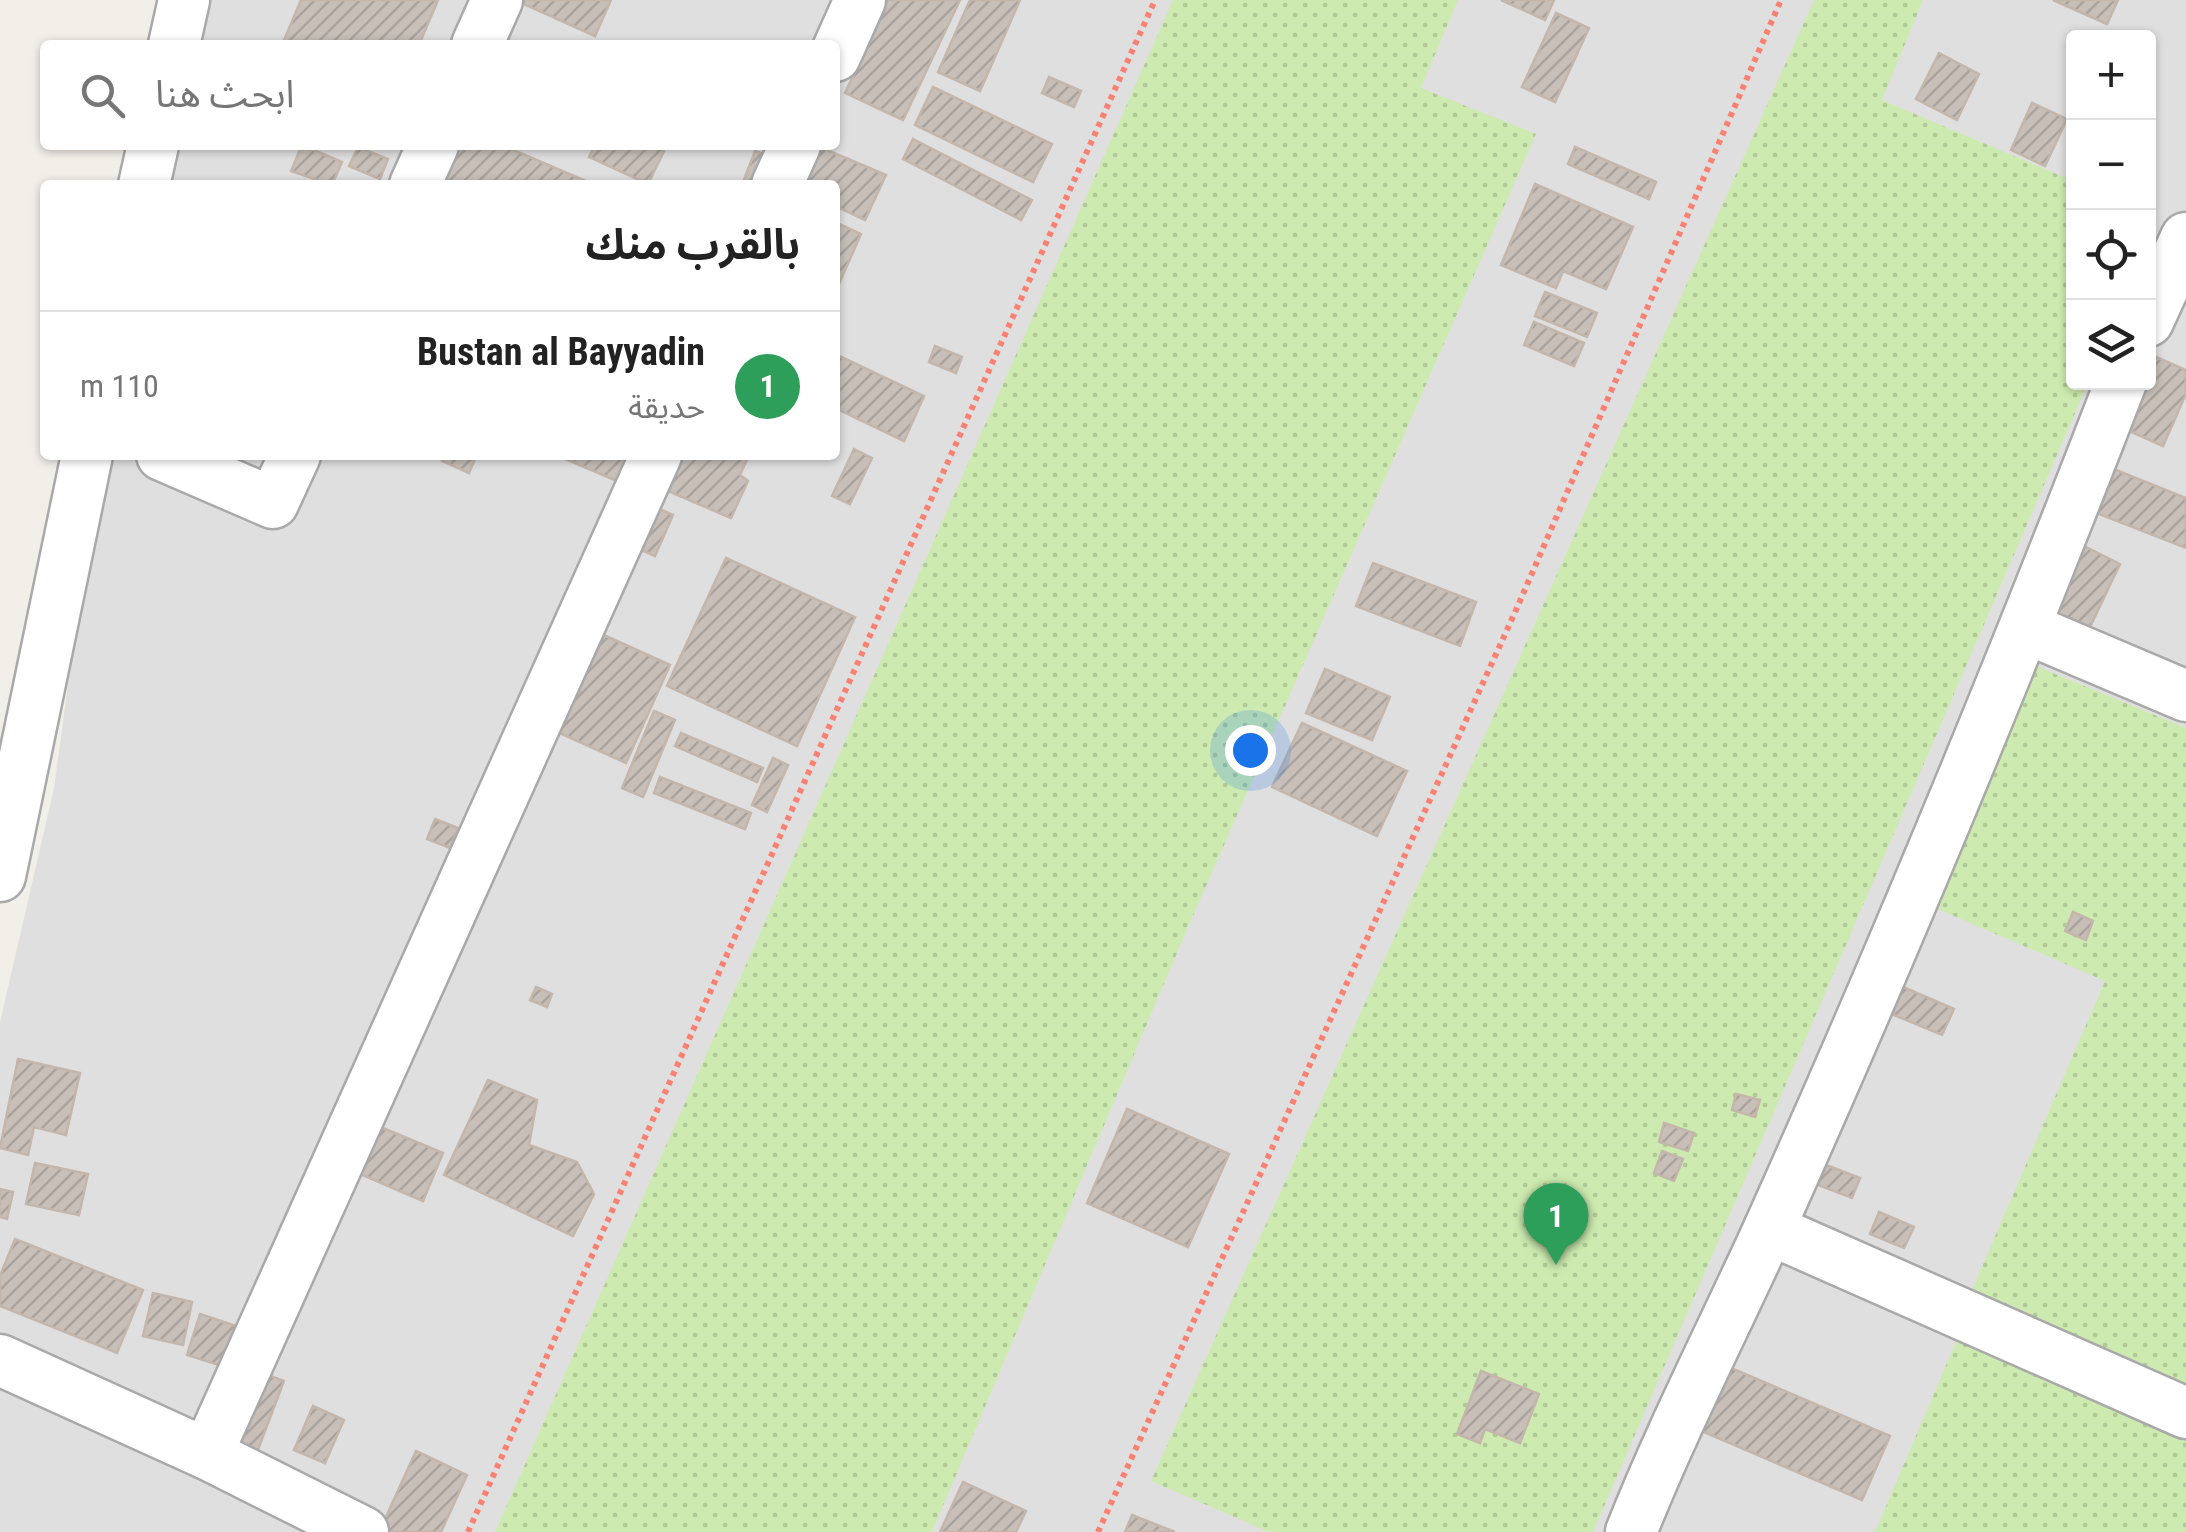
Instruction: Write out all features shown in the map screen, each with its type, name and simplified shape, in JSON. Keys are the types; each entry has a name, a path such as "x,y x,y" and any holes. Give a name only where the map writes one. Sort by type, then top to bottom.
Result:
{"street":[{"path":"175,40 184,0"},
{"path":"479,40 498,0"},
{"path":"840,45 860,0"},
{"path":"145,180 152,150"},
{"path":"417,180 431,150"},
{"path":"779,180 793,150"},
{"path":"2156,304 2186,238"},
{"path":"1630,1532 1660,1458 1769,1229 2026,628 2118,390"},
{"path":"0,876 86,460"},
{"path":"174,460 274,503 293,460"},
{"path":"207,1454 654,460"},
{"path":"2026,628 2186,696"},
{"path":"1769,1229 2186,1413"},
{"path":"0,1360 207,1454 363,1532"}],"path":[{"path":"468,1532 1155,0"},
{"path":"1098,1532 1516,610 1781,0"}],"shaded area":[{"path":"201,0 2186,0 2186,1532 0,1532 0,1022 54,788 98,460 840,460 840,180 162,180 169,150 840,150 840,40 193,40"}],"green space":[{"path":"1173,0 1458,0 1421,88 1536,134 1185,934 932,1532 495,1532"},
{"path":"1814,0 1923,0 1882,100 2066,178 2066,390 2085,390 1593,1532 1269,1532 1151,1481"},
{"path":"2036,666 2186,728 2186,1389 1969,1297 2105,981 1926,904"},
{"path":"1959,1335 2186,1432 2186,1532 1875,1532"}],"building":[{"path":"301,0 438,0 421,40 284,40"},
{"path":"515,0 611,0 595,36"},
{"path":"877,0 886,4 888,0 960,0 903,120 845,93 861,59 848,53"},
{"path":"970,0 1020,0 980,91 938,72"},
{"path":"1501,0 1554,0 1545,20"},
{"path":"2053,0 2118,0 2107,24"},
{"path":"1556,13 1589,28 1555,102 1522,87"},
{"path":"1939,53 1979,74 1957,120 1916,99"},
{"path":"1049,77 1081,91 1074,107 1042,93"},
{"path":"933,87 1052,144 1033,182 915,125"},
{"path":"2032,103 2066,119 2045,166 2011,150"},
{"path":"913,139 1032,200 1021,220 903,159"},
{"path":"1575,147 1656,182 1649,199 1568,164"},
{"path":"300,150 314,150 342,162 334,180 317,180 291,171"},
{"path":"357,150 388,159 380,179 349,166"},
{"path":"450,150 514,150 583,180 436,180"},
{"path":"592,150 665,150 650,180 639,180 589,157"},
{"path":"813,150 827,150 886,175 865,220 840,208 840,180 799,180"},
{"path":"755,151 766,155 756,180 744,180"},
{"path":"1535,184 1633,227 1606,289 1563,271 1556,288 1501,265"},
{"path":"840,224 861,234 840,282"},
{"path":"1545,292 1597,313 1587,337 1535,316"},
{"path":"1534,322 1584,343 1574,366 1524,345"},
{"path":"935,346 962,357 956,373 929,362"},
{"path":"840,356 924,396 904,441 840,410"},
{"path":"2156,357 2186,370 2186,394 2163,446 2123,428 2140,390 2156,390"},
{"path":"854,449 872,458 850,504 832,496"},
{"path":"442,460 475,460 469,473"},
{"path":"568,460 625,460 617,481"},
{"path":"665,460 747,460 740,475 748,481 731,518 654,485"},
{"path":"2111,468 2186,498 2186,548 2094,512"},
{"path":"646,503 673,515 655,556 628,544"},
{"path":"2084,546 2120,564 2089,629 2053,612"},
{"path":"726,558 855,617 797,746 667,686"},
{"path":"1373,563 1476,602 1460,646 1356,606"},
{"path":"586,627 670,665 626,763 542,725"},
{"path":"1325,669 1390,697 1372,740 1306,713"},
{"path":"654,711 675,720 643,797 622,788"},
{"path":"1302,723 1407,771 1377,836 1272,787"},
{"path":"681,733 763,768 757,782 675,746"},
{"path":"773,758 788,765 767,812 752,805"},
{"path":"660,777 751,813 745,829 654,793"},
{"path":"435,819 458,828 450,848 427,839"},
{"path":"2073,912 2093,921 2086,940 2065,931"},
{"path":"1889,981 1954,1009 1942,1035 1877,1008"},
{"path":"536,987 552,994 547,1007 530,1000"},
{"path":"18,1059 80,1073 66,1135 34,1127 28,1155 0,1148"},
{"path":"488,1080 537,1100 529,1145 577,1162 594,1194 573,1236 444,1175"},
{"path":"1736,1094 1760,1100 1755,1117 1732,1110"},
{"path":"1127,1109 1229,1154 1188,1247 1087,1203"},
{"path":"1664,1123 1694,1133 1688,1151 1659,1142"},
{"path":"378,1126 443,1153 423,1201 358,1173"},
{"path":"1662,1151 1683,1159 1674,1181 1654,1173"},
{"path":"35,1163 88,1174 79,1215 26,1204"},
{"path":"1821,1163 1860,1178 1852,1198 1813,1183"},
{"path":"0,1189 13,1192 7,1219 0,1217"},
{"path":"1879,1212 1914,1227 1904,1248 1870,1234"},
{"path":"15,1239 143,1290 117,1353 0,1306 0,1276"},
{"path":"153,1293 192,1302 183,1345 143,1336"},
{"path":"200,1314 242,1328 228,1368 187,1355"},
{"path":"1724,1365 1890,1436 1862,1500 1697,1429"},
{"path":"255,1370 284,1381 256,1455 227,1444"},
{"path":"1481,1371 1539,1394 1520,1443 1485,1429 1480,1443 1457,1434"},
{"path":"313,1406 344,1420 325,1463 294,1450"},
{"path":"416,1451 467,1475 441,1532 384,1532 380,1530"},
{"path":"963,1482 1026,1511 1016,1532 940,1532"},
{"path":"1132,1515 1175,1532 1125,1532"}],"place":[{"name":"Bustan al Bayyadin","path":"1556,1265"}]}
